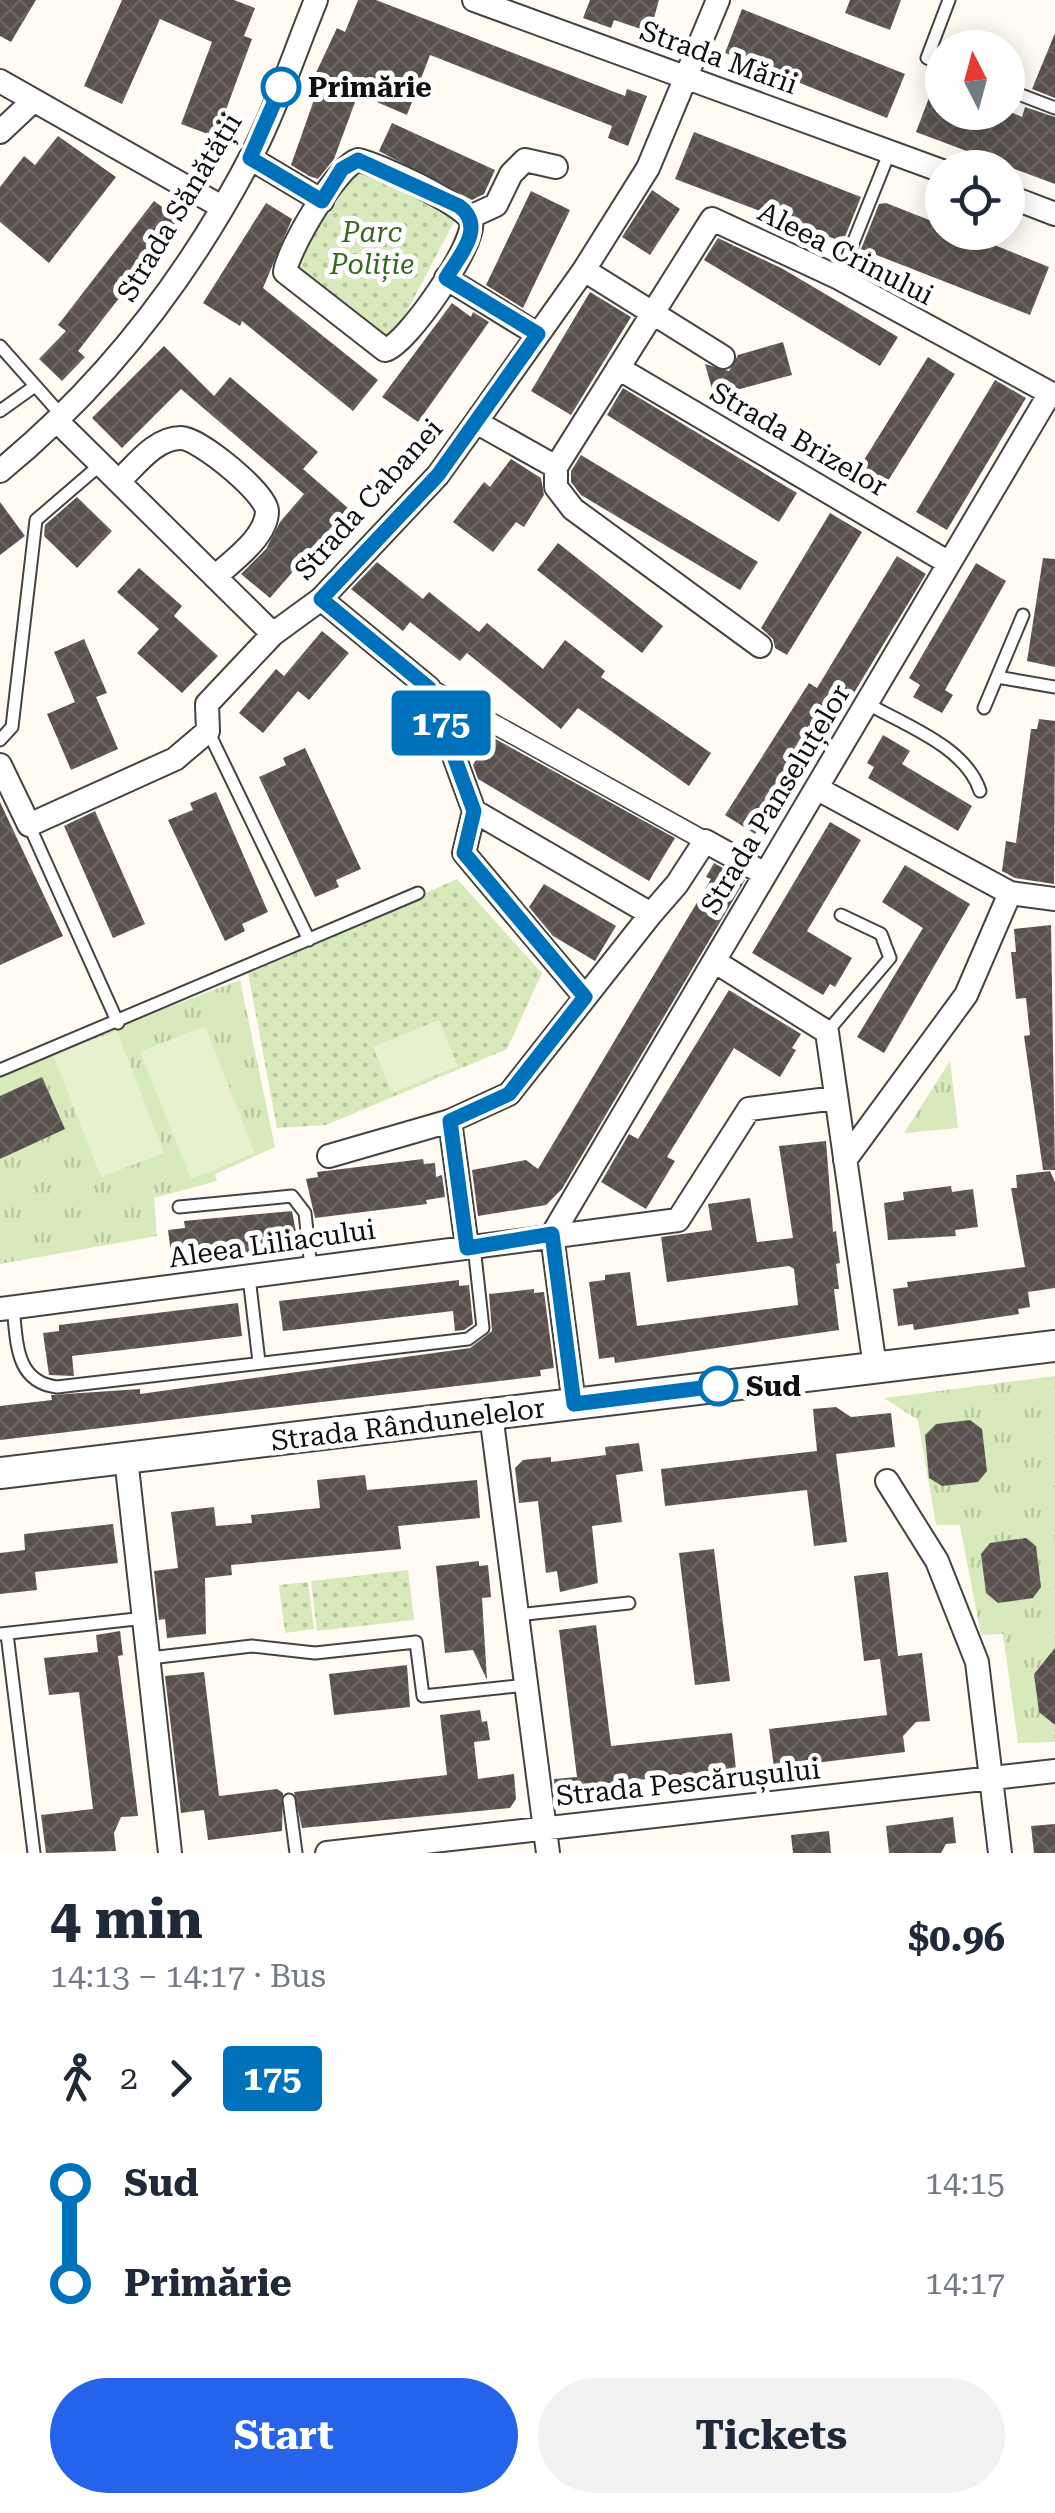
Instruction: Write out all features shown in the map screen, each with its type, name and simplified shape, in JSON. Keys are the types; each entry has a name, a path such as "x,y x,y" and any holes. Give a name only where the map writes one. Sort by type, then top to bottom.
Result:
{"street":[{"name":"Strada Sănătății","path":"0,471 61,420 135,337 250,158 316,0"},
{"name":"Strada Mării","path":"474,0 925,164"},
{"name":"Strada Cabanei","path":"208,731 206,704 273,634 321,599 438,475 584,270 648,168 718,0"},
{"path":"0,81 220,206"},
{"path":"0,132 33,101"},
{"path":"250,158 322,201"},
{"path":"358,160 459,206 470,217 472,234 446,278 394,348 385,350 374,344 285,272 286,261 322,201 342,169 358,160"},
{"path":"470,217 496,205 511,174 525,160 556,166"},
{"path":"1025,203 1055,214"},
{"name":"Aleea Crinului","path":"654,312 712,220 839,278 1050,393"},
{"path":"584,270 724,356"},
{"path":"446,278 538,334"},
{"path":"654,312 556,467 556,486 573,509 760,646"},
{"name":"Strada Brizelor","path":"618,368 950,562"},
{"name":"Strada Panseluțelor","path":"552,1234 1050,393"},
{"path":"61,420 100,465 273,634"},
{"path":"476,422 556,467"},
{"path":"119,481 158,444 179,437 195,440 262,496 267,512 261,532 215,577"},
{"path":"321,599 429,688 765,874"},
{"path":"429,688 474,811 464,853 585,997"},
{"path":"0,765 29,825 175,760 208,731"},
{"path":"818,789 1010,892 1055,900"},
{"path":"474,811 651,914"},
{"path":"330,1156 450,1121 509,1094 677,884 706,841"},
{"path":"845,1160 966,994 1010,892"},
{"path":"714,961 827,1032 875,1367"},
{"name":"Aleea Liliacului","path":"6,1308 678,1220 749,1109 836,1098"},
{"path":"450,1121 471,1247"},
{"path":"552,1234 574,1404"},
{"name":"Strada Rândunelelor","path":"0,1473 1055,1346"},
{"path":"490,1414 548,1853"},
{"path":"126,1458 170,1853"},
{"path":"887,1481 936,1561 977,1662 1000,1853"},
{"name":"Strada Pescărușului","path":"327,1853 1055,1771"}],"lane":[{"path":"938,30 949,0"},
{"path":"1025,97 1055,108"},
{"path":"839,278 890,151"},
{"path":"0,346 61,420"},
{"path":"0,411 36,386"},
{"path":"0,740 12,727 36,520 100,465"},
{"path":"984,708 1023,615"},
{"path":"997,677 1055,687"},
{"path":"866,703 954,754 974,773 980,791"},
{"path":"208,731 309,940"},
{"path":"29,825 118,1023"},
{"path":"0,1070 418,893"},
{"path":"827,1032 890,958 881,934 841,915"},
{"path":"179,1208 292,1196 305,1213 311,1268"},
{"path":"6,1308 26,1373 38,1384 56,1386 477,1336 483,1328 484,1316 471,1247"},
{"path":"249,1278 259,1362"},
{"path":"517,1615 629,1603"},
{"path":"34,1853 4,1634 145,1618"},
{"path":"150,1658 252,1646 315,1653 416,1642 423,1696 526,1684"},
{"path":"289,1800 296,1853"}],"green space":[{"name":"Parc Poliție","path":"360,166 456,218 396,332 381,336 294,264 347,171"},
{"path":"457,879 542,973 507,1049 326,1125 277,1128 248,973"},
{"path":"240,980 275,1147 215,1174 217,1181 154,1198 157,1236 0,1264 0,1071"},
{"path":"439,1020 458,1066 392,1093 373,1047"},
{"path":"205,1026 255,1153 191,1179 140,1052"},
{"path":"117,1031 164,1153 101,1177 53,1055"},
{"path":"950,1061 958,1128 904,1133"},
{"path":"1055,1376 1055,1742 1018,1743 1003,1634 981,1635 960,1525 936,1525 918,1420 884,1398"},
{"path":"408,1570 414,1620 317,1631 311,1581"},
{"path":"308,1582 314,1629 285,1633 279,1585"}],"building":[{"path":"0,0 36,0 11,42 0,36"},
{"path":"122,0 234,0 255,8 244,36 252,39 216,137 181,124 212,42 160,19 122,104 84,86"},
{"path":"358,0 376,0 625,96 627,89 647,96 628,146 608,138 612,126 430,55 407,115 358,94 334,159 318,179 309,176 291,165 321,80 314,77 337,28 345,32"},
{"path":"590,0 659,0 650,32 614,20 611,28 583,18"},
{"path":"850,0 901,0 890,30 845,13"},
{"path":"742,9 905,74 887,118 725,53"},
{"path":"1055,33 1055,98 1032,89"},
{"path":"1025,107 1055,117 1055,184 1025,173 1025,150 964,150 916,132 925,108 925,130 1025,130"},
{"path":"392,123 495,170 484,194 472,200 379,151"},
{"path":"694,132 861,197 843,242 675,179"},
{"path":"58,136 116,177 49,263 0,222 0,187 24,156 35,165"},
{"path":"652,190 680,209 650,255 622,237"},
{"path":"531,191 570,210 523,308 486,285"},
{"path":"154,201 180,220 78,351 85,357 62,381 39,359 66,331 58,325"},
{"path":"266,203 292,219 263,288 378,380 353,411 242,321 240,326 203,303"},
{"path":"886,203 925,218 925,250 1007,250 1049,267 1030,315 861,249 879,204"},
{"path":"718,238 783,269 898,337 880,366 704,260"},
{"path":"590,292 631,317 571,415 531,391"},
{"path":"452,303 471,317 473,312 489,322 418,422 382,397"},
{"path":"783,342 792,375 714,396 705,364 729,371 738,355"},
{"path":"164,346 214,396 230,377 318,452 303,469 348,508 270,598 241,574 266,549 280,522 304,494 181,389 122,448 92,418"},
{"path":"928,357 955,374 881,492 854,476"},
{"path":"995,380 1026,398 947,530 916,512"},
{"path":"623,388 797,493 779,522 607,415"},
{"path":"581,455 758,562 740,590 581,495 571,482 571,471"},
{"path":"511,459 541,478 544,495 524,527 516,522 493,552 453,522 484,482 490,487"},
{"path":"77,497 112,531 77,568 44,536 45,525"},
{"path":"0,502 25,536 0,555"},
{"path":"830,513 862,532 787,655 775,648 773,639 761,628"},
{"path":"558,543 663,626 642,653 537,570"},
{"path":"897,556 926,574 846,706 839,702 755,834 725,815 809,683 817,688"},
{"path":"1043,558 1055,559 1055,667 1027,661"},
{"path":"377,562 423,599 429,592 479,632 487,623 543,669 565,640 605,671 601,677 711,753 689,786 578,708 561,729 467,653 460,661 410,622 403,631 351,589"},
{"path":"976,563 1006,581 945,690 953,695 942,713 913,697 920,685 909,678"},
{"path":"139,568 182,606 174,616 218,656 182,693 137,653 159,629 117,592"},
{"path":"322,631 349,653 309,700 298,691 263,733 239,713 276,669 284,676"},
{"path":"84,639 107,693 96,697 118,749 71,770 47,714 75,702 54,652"},
{"path":"1039,719 1055,721 1054,884 1015,878 1002,871 1006,841 1016,843 1031,729 1037,729"},
{"path":"883,735 910,751 902,764 972,806 958,831 868,778 874,767 867,763"},
{"path":"490,736 675,838 649,881 478,779 473,765"},
{"path":"305,748 361,869 336,880 339,887 315,897 259,777 286,765 283,758"},
{"path":"216,792 268,912 242,924 245,931 225,941 168,820 193,810 190,803"},
{"path":"0,802 63,936 0,965"},
{"path":"95,811 145,924 113,938 64,826"},
{"path":"830,822 861,840 807,931 852,958 835,987 830,984 823,995 752,953"},
{"path":"714,863 745,880 562,1189 546,1205 478,1216 472,1170 526,1160 538,1169 711,879 706,877"},
{"path":"905,865 970,904 884,1053 857,1037 923,928 882,902"},
{"path":"544,884 616,926 595,961 553,936 529,907"},
{"path":"1051,925 1055,1170 1043,1170 1024,1036 1030,1035 1026,998 1016,999 1011,952 1016,952 1014,929"},
{"path":"729,990 801,1034 792,1048 796,1050 780,1077 734,1048 667,1157 675,1161 646,1209 601,1182 629,1134 638,1139"},
{"path":"42,1077 65,1129 0,1159 0,1096"},
{"path":"826,1141 833,1232 836,1231 840,1263 836,1264 839,1289 834,1289 839,1330 615,1363 614,1357 599,1359 589,1282 605,1280 605,1275 630,1272 637,1326 798,1305 794,1269 789,1266 667,1282 661,1237 712,1230 708,1204 750,1198 757,1242 793,1238 779,1146"},
{"path":"423,1159 424,1164 435,1163 436,1177 442,1175 445,1197 426,1200 427,1204 315,1218 306,1179 318,1177 317,1172"},
{"path":"1050,1171 1055,1182 1055,1288 1028,1292 1030,1307 1018,1309 1019,1314 914,1330 913,1324 898,1326 893,1289 908,1287 907,1282 1025,1267 1011,1188 1017,1188 1016,1175"},
{"path":"951,1186 952,1192 973,1189 978,1227 955,1230 956,1236 888,1240 884,1203 904,1200 903,1192"},
{"path":"292,1211 300,1253 173,1268 168,1230 185,1228 184,1221"},
{"path":"459,1280 459,1286 469,1285 473,1324 464,1330 455,1331 453,1311 283,1331 279,1301"},
{"path":"534,1289 534,1293 544,1292 554,1368 540,1370 541,1376 0,1440 0,1406 52,1400 51,1395 140,1389 140,1394 470,1348 492,1331 489,1294"},
{"path":"238,1303 242,1336 72,1356 74,1376 49,1375 43,1333 59,1331 59,1325"},
{"path":"836,1407 851,1417 891,1413 895,1447 836,1454 847,1542 814,1546 807,1490 665,1506 661,1469 817,1451 813,1409"},
{"path":"970,1420 982,1429 987,1471 978,1482 942,1486 929,1478 925,1435 936,1424"},
{"path":"639,1443 643,1471 616,1475 622,1522 592,1526 598,1583 560,1592 557,1571 546,1573 538,1501 519,1503 515,1468 523,1460 551,1457 551,1462 606,1455 605,1447"},
{"path":"365,1475 367,1490 477,1480 480,1518 398,1526 401,1549 231,1565 232,1575 205,1578 206,1634 167,1638 165,1619 159,1620 154,1571 178,1568 171,1512 214,1507 216,1526 252,1523 251,1515 320,1508 317,1480"},
{"path":"113,1524 118,1563 35,1572 37,1590 0,1594 0,1553 25,1550 24,1534"},
{"path":"1026,1538 1036,1546 1041,1587 1033,1598 998,1603 986,1593 981,1554 990,1543"},
{"path":"714,1549 730,1681 695,1685 679,1553"},
{"path":"479,1561 479,1566 488,1565 491,1597 482,1598 487,1680 473,1650 445,1653 436,1566"},
{"path":"888,1572 898,1656 922,1653 930,1721 916,1722 903,1736 905,1752 774,1768 769,1729 887,1715 880,1659 864,1661 854,1576"},
{"path":"596,1625 611,1746 732,1733 736,1769 584,1786 586,1797 556,1801 554,1779 577,1777 559,1630"},
{"path":"120,1631 123,1655 118,1656 138,1816 121,1817 114,1833 116,1851 46,1853 41,1815 93,1809 79,1692 49,1695 44,1658 98,1652 96,1635"},
{"path":"1055,1648 1055,1725 1039,1712 1034,1674"},
{"path":"407,1665 410,1707 334,1715 329,1674"},
{"path":"204,1672 219,1796 277,1789 283,1793 282,1831 208,1840 204,1810 181,1813 165,1676"},
{"path":"480,1710 482,1722 487,1721 490,1740 474,1742 478,1779 514,1774 516,1799 510,1808 302,1828 294,1792 447,1775 440,1715"},
{"path":"953,1817 956,1843 946,1844 941,1853 889,1853 886,1826"},
{"path":"1055,1824 1055,1853 1034,1853 1031,1826"},
{"path":"829,1831 831,1853 793,1853 791,1835"}],"bus line":[{"name":"175","path":"281,87 250,158 322,201 342,169 358,160 459,206 470,217 472,234 446,278 538,334 438,475 321,599 429,688 474,811 464,853 585,997 509,1094 450,1121 467,1248 552,1234 574,1404 718,1386"}],"place":[{"name":"Primărie","path":"281,87"},
{"name":"Sud","path":"718,1386"}]}
